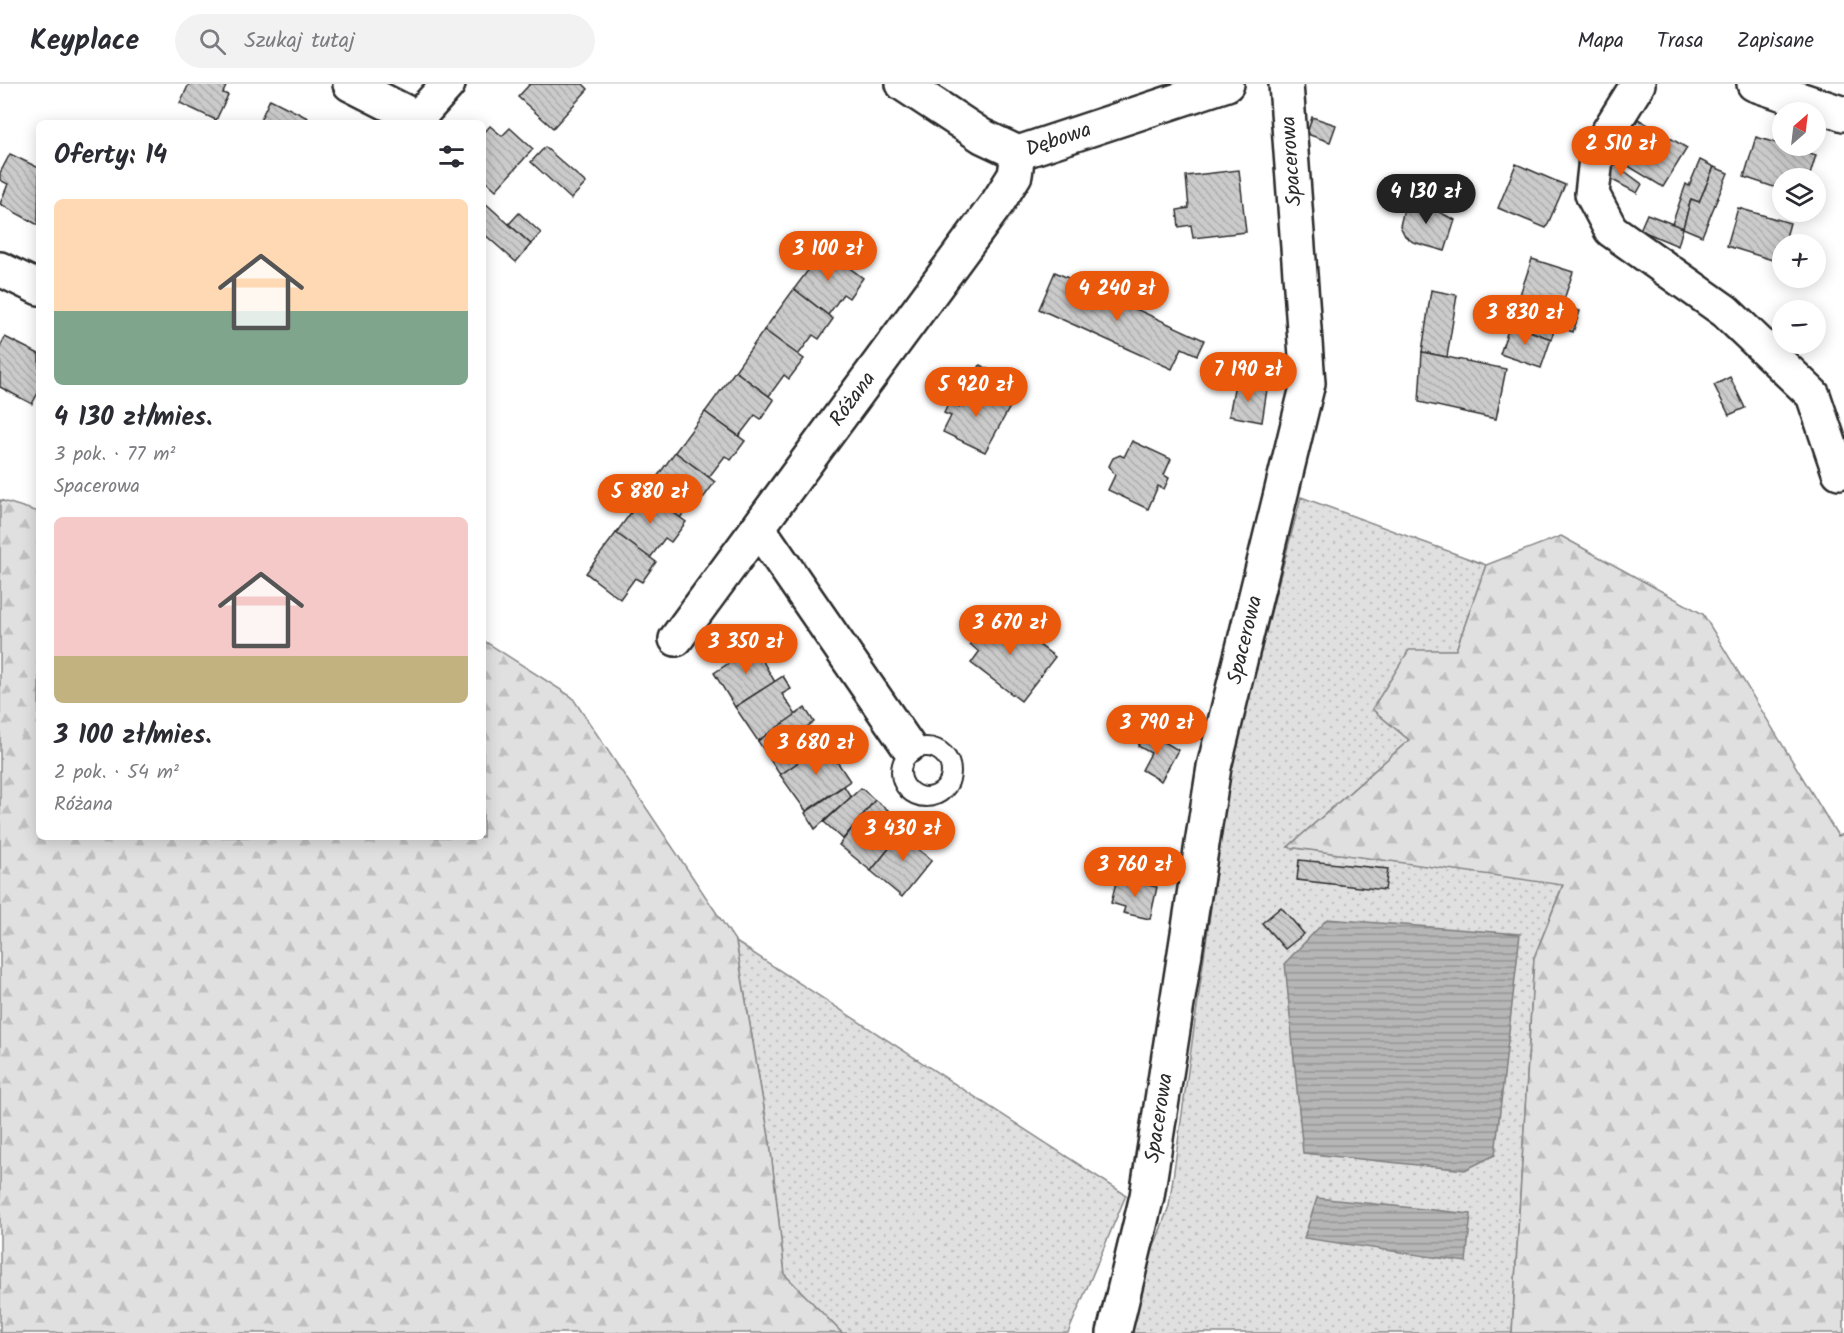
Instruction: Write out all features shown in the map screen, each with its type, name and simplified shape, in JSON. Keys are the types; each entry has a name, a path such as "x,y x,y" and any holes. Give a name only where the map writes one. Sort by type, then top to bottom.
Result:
{"street":[{"path":"350,84 415,120 448,84"},
{"name":"Dębowa","path":"903,84 982,136 1018,153 1227,84"},
{"name":"Spacerowa","path":"1114,1333 1147,1196 1214,767 1308,383 1286,84"},
{"path":"1638,84 1598,150 1592,194 1611,230 1725,311 1813,394 1839,472"},
{"path":"1754,84 1844,114"},
{"name":"Różana","path":"676,639 998,202 1015,175 1018,153"},
{"path":"0,269 36,287"},
{"path":"759,529 910,749"}],"green space":[{"path":"1301,497 1486,565 1456,650 1409,651 1372,709 1409,740 1288,847 1563,884 1534,958 1512,1333 1122,1333 1169,1206 1231,765"},
{"path":"0,500 36,511 36,840 486,840 486,642 572,697 736,942 770,1143 785,1275 842,1333 0,1333"},
{"path":"1561,536 1703,614 1838,836 1844,834 1844,1333 1512,1333 1534,958 1563,885 1288,847 1409,740 1372,709 1409,650 1456,650 1486,565"},
{"path":"736,942 1126,1195 1068,1333 842,1333 785,1275 770,1143"}],"shaded area":[{"path":"1327,919 1520,934 1495,1155 1465,1170 1303,1153 1285,963"},
{"path":"1317,1198 1471,1214 1466,1262 1304,1238"}],"building":[{"path":"189,84 227,84 223,93 228,95 216,120 180,103"},
{"path":"530,84 583,84 588,89 553,128 518,97"},
{"path":"270,99 308,118 307,120 260,120"},
{"path":"1312,117 1336,125 1330,142 1307,134"},
{"path":"1638,119 1687,148 1663,187 1615,158"},
{"path":"490,126 502,136 510,128 533,149 496,190 486,181 486,131"},
{"path":"1756,137 1772,142 1772,156 1816,156 1812,168 1772,168 1772,186 1744,177"},
{"path":"545,147 586,183 571,199 531,162"},
{"path":"10,154 36,167 36,224 0,204 8,184 0,180 0,173"},
{"path":"1609,160 1642,184 1637,193 1601,174"},
{"path":"1700,160 1714,167 1699,202 1691,199 1683,228 1672,224 1686,184 1689,186"},
{"path":"1516,164 1565,185 1546,228 1498,208"},
{"path":"1714,167 1728,173 1702,236 1683,228 1691,199 1699,202"},
{"path":"1239,170 1246,232 1193,238 1191,225 1179,227 1177,210 1189,208 1186,176"},
{"path":"1407,196 1455,220 1445,251 1413,242 1405,236 1400,226"},
{"path":"486,204 531,244 516,262 486,236"},
{"path":"1738,208 1772,218 1772,222 1790,223 1787,234 1772,234 1772,260 1727,246"},
{"path":"519,213 541,233 531,244 509,224"},
{"path":"1647,214 1683,228 1678,246 1640,230"},
{"path":"824,249 863,278 849,298 843,294 828,315 794,289"},
{"path":"1532,259 1573,272 1562,306 1580,311 1573,332 1556,326 1551,339 1510,324"},
{"path":"1055,272 1204,340 1197,355 1182,348 1172,369 1039,309"},
{"path":"794,289 833,319 819,339 813,335 798,355 764,330"},
{"path":"1431,290 1457,295 1447,357 1422,352"},
{"path":"1510,324 1551,339 1541,368 1500,354"},
{"path":"764,330 804,359 789,379 784,375 769,396 735,371"},
{"path":"5,337 36,352 36,397 32,404 0,387 0,347"},
{"path":"1422,352 1506,369 1496,419 1419,402"},
{"path":"980,365 1021,386 1012,404 971,384"},
{"path":"735,371 774,400 761,419 755,415 739,436 705,412"},
{"path":"1730,377 1745,408 1729,415 1714,385"},
{"path":"1235,383 1267,389 1262,422 1229,416"},
{"path":"971,385 1011,405 985,452 943,432 951,416 944,413 949,402 959,407"},
{"path":"705,412 745,441 731,460 725,456 709,477 675,452"},
{"path":"1132,441 1171,459 1164,475 1169,478 1164,489 1158,486 1148,509 1108,490 1115,475 1109,466 1113,458 1120,455 1124,457"},
{"path":"675,452 715,482 701,501 695,497 680,518 646,492"},
{"path":"646,492 686,522 671,542 665,538 650,558 616,533"},
{"path":"616,533 656,562 642,582 635,578 620,599 586,573"},
{"path":"995,611 1055,657 1021,701 971,663 979,652 970,644"},
{"path":"762,641 770,654 762,660 775,682 735,707 714,673"},
{"path":"783,676 791,689 782,694 796,715 758,741 735,707"},
{"path":"805,708 814,722 805,728 819,750 780,775 758,741"},
{"path":"1146,731 1178,750 1161,781 1142,770 1151,753 1138,746"},
{"path":"830,740 840,753 834,757 850,781 806,811 780,775"},
{"path":"844,786 851,797 815,829 805,813"},
{"path":"861,788 875,800 843,839 824,822"},
{"path":"875,800 888,810 880,820 900,835 871,871 839,845"},
{"path":"907,826 926,841 919,850 932,860 902,897 871,871"},
{"path":"1299,860 1388,869 1385,890 1297,880"},
{"path":"1117,878 1157,887 1150,919 1123,913 1125,907 1111,903"},
{"path":"1281,907 1304,934 1285,949 1262,923"}]}
